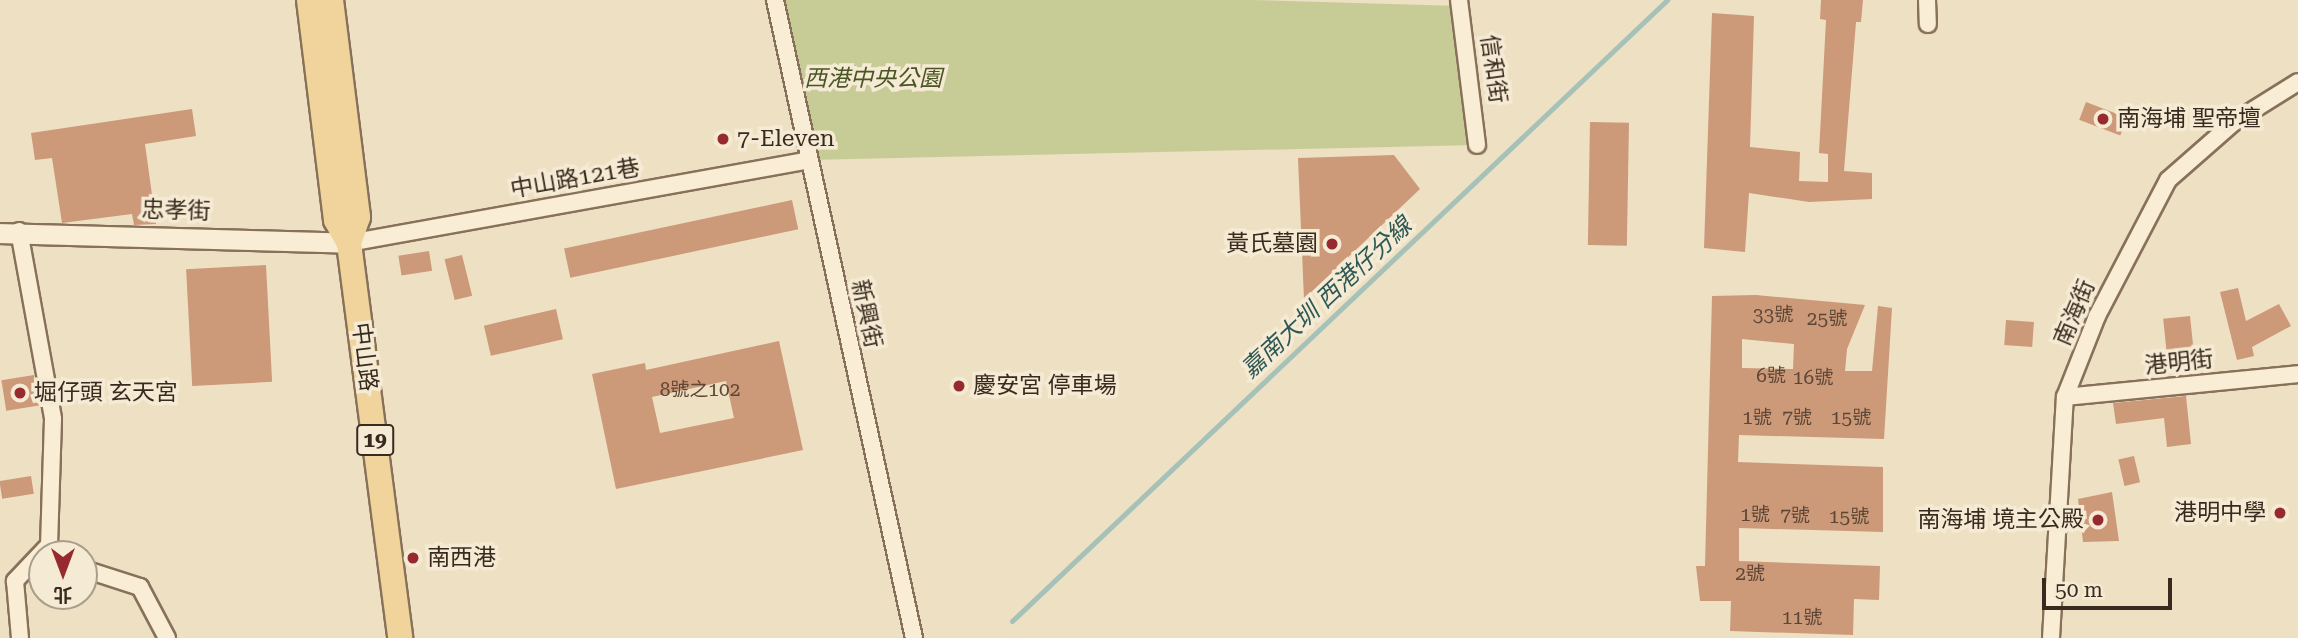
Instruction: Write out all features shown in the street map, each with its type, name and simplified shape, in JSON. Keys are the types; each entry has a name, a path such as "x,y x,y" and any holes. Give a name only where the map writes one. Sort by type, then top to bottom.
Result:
{"main road":[{"name":"中山路","path":"309,0 336,220 349,243 400,638"},
{"name":"中山路","path":"331,0 358,217 349,243"}],"street":[{"name":"新興街","path":"775,0 914,638"},
{"name":"信和街","path":"1459,0 1477,145"},
{"path":"1927,0 1928,24"},
{"name":"南海街","path":"2051,638 2065,397 2096,316 2168,180 2234,121 2298,82"},
{"name":"中山路121巷","path":"349,243 808,160"},
{"name":"忠孝街","path":"10,232 349,243"},
{"path":"10,232 53,419 55,540"},
{"name":"港明街","path":"2065,397 2298,374"},
{"path":"20,638 15,581 28,571"},
{"path":"98,574 140,587 167,638"}],"green space":[{"name":"西港中央公園","path":"775,0 1253,0 1460,6 1477,145 809,160"}],"building":[{"path":"1821,0 1863,0 1861,22 1856,22 1844,171 1872,173 1872,199 1809,202 1749,193 1745,252 1704,248 1712,13 1754,16 1750,147 1800,152 1799,181 1828,182 1828,154 1819,153 1826,20 1820,19"},
{"name":"南海埔 聖帝壇","path":"2086,102 2127,118 2120,136 2079,120"},
{"path":"192,109 196,136 145,144 156,224 134,225 132,214 62,223 52,158 35,160 31,133"},
{"path":"1590,122 1629,123 1627,246 1588,245"},
{"name":"黃氏墓園","path":"1394,155 1420,189 1304,299 1298,158"},
{"path":"792,200 798,229 570,278 564,248"},
{"path":"429,251 432,271 402,276 398,256"},
{"path":"462,255 472,296 455,300 445,259"},
{"path":"266,265 272,382 192,386 186,269"},
{"path":"2238,288 2246,321 2279,304 2291,326 2252,347 2254,356 2237,360 2220,292"},
{"path":"1756,295 1865,305 1847,349 1845,371 1872,371 1878,306 1892,308 1884,439 1739,435 1738,462 1883,467 1883,532 1739,528 1739,561 1880,566 1879,600 1854,599 1853,635 1730,631 1731,601 1700,601 1696,566 1705,566 1712,296","holes":["1742,339 1794,344 1793,369 1742,368"]},
{"path":"556,309 563,339 491,356 484,326"},
{"path":"2190,316 2195,363 2168,366 2163,319"},
{"path":"2006,320 2034,322 2032,347 2004,345"},
{"path":"779,341 803,450 616,489 592,374 645,363 646,370","holes":["726,381 734,418 660,433 652,397"]},
{"name":"堀仔頭 玄天宮","path":"34,375 39,406 6,411 1,380"},
{"path":"2186,396 2191,444 2167,447 2164,418 2116,424 2113,403"},
{"path":"2134,456 2140,482 2124,486 2118,460"},
{"path":"31,476 34,494 2,499 0,481"},
{"name":"南海埔 境主公殿","path":"2112,492 2119,541 2083,542 2078,499"}],"waterway":[{"name":"嘉南大圳 西港仔分線","path":"1012,621 1667,0"}],"place":[{"name":"南海埔 聖帝壇","path":"2103,119"},
{"name":"7-Eleven","path":"723,139"},
{"name":"黃氏墓園","path":"1332,244"},
{"name":"慶安宮 停車場","path":"959,386"},
{"name":"堀仔頭 玄天宮","path":"20,393"},
{"name":"港明中學","path":"2280,513"},
{"name":"南海埔 境主公殿","path":"2098,520"},
{"name":"南西港","path":"413,558"}]}
